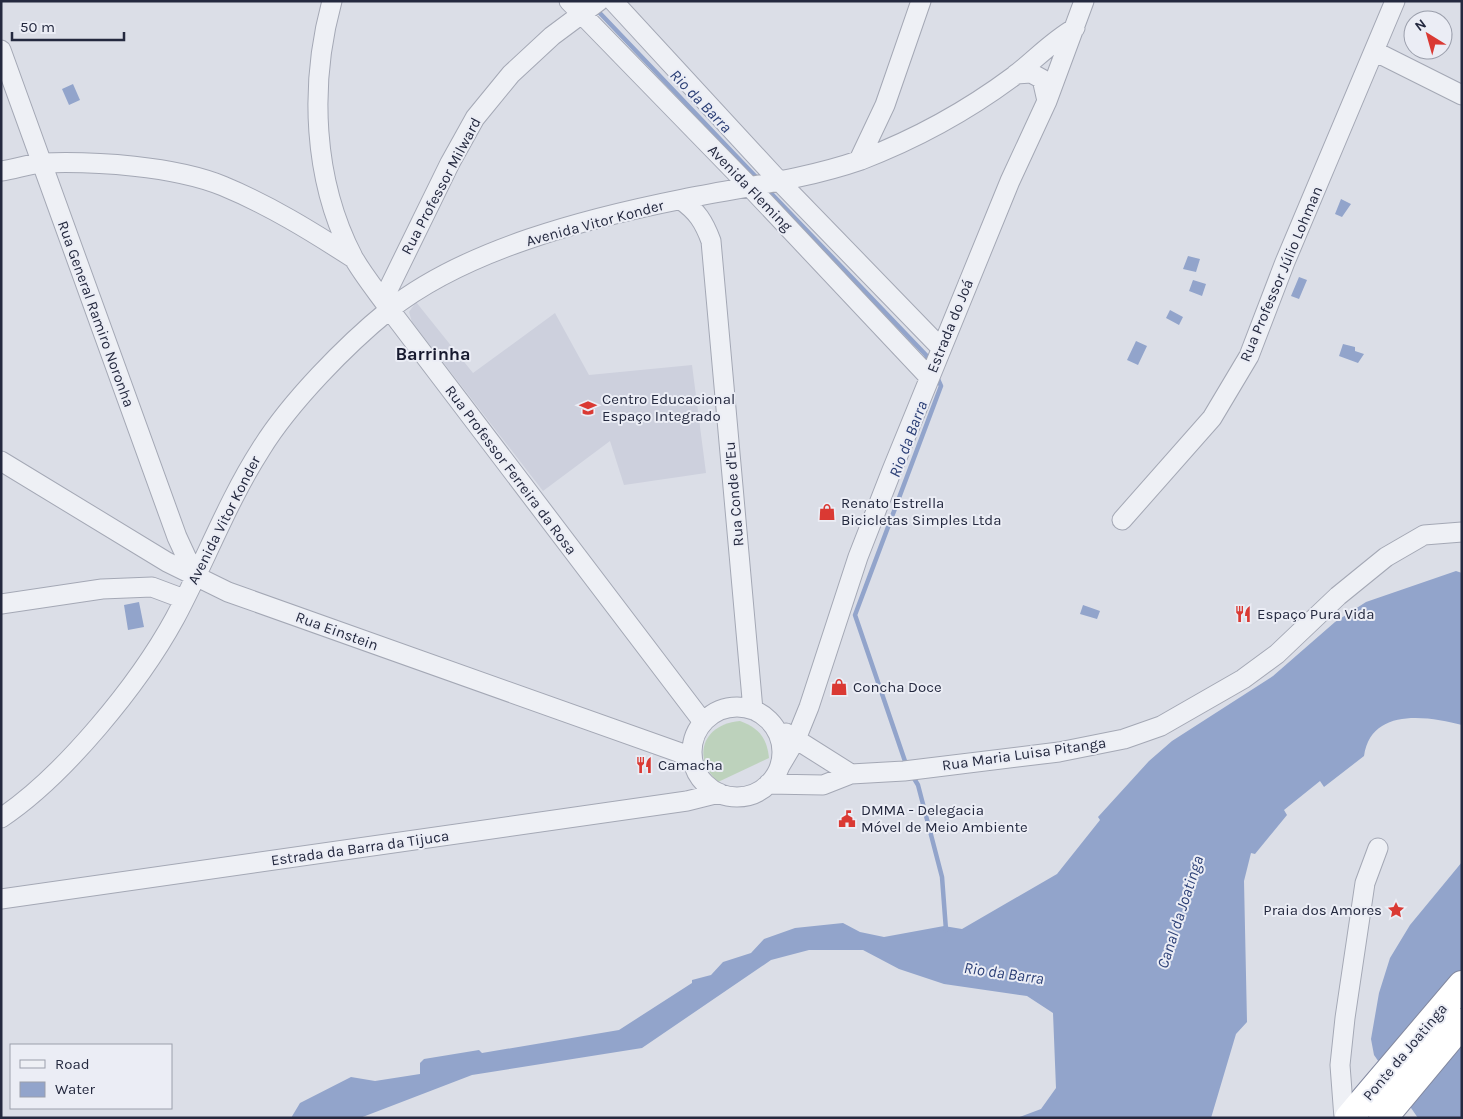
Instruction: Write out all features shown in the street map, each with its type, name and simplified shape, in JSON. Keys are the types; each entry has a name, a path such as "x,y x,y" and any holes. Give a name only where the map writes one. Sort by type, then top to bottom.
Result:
{"highway":[{"name":"Ponte da Joatinga","path":"1349,1118 1462,985"},
{"name":"Ponte da Joatinga","path":"1382,1118 1462,1023"},
{"path":"1405,1118 1462,1049"}],"street":[{"name":"Rua Professor Ferreira da Rosa","path":"332,1 321,60 321,165 330,202 353,258 386,305 703,722"},
{"name":"Avenida Fleming","path":"613,1 765,185 930,375"},
{"path":"859,160 885,105 921,1"},
{"name":"Estrada do Joá","path":"780,766 796,738 809,707 858,557 940,350 1010,181 1047,101 1084,1"},
{"name":"Rua Professor Júlio Lohman","path":"1122,520 1212,418 1249,356 1286,262 1396,1"},
{"name":"Avenida Fleming","path":"584,6 765,185 940,350"},
{"name":"Rua Professor Milward","path":"386,305 450,163 475,118 511,74 584,6"},
{"name":"Avenida Vitor Konder","path":"1,818 42,786 108,716 152,655 184,599 240,483 262,447 289,410 386,305 468,263 545,233 681,200 765,185 859,160 936,127 1016,74 1060,36 1075,28"},
{"name":"Rua General Ramiro Noronha","path":"1,50 177,537 195,576"},
{"path":"1376,52 1462,96"},
{"path":"1016,74 1031,73 1042,79 1047,101"},
{"path":"1,171 41,163 112,164 174,173 222,185 282,214 353,258"},
{"name":"Rua Conde d'Eu","path":"681,200 694,208 704,222 711,241 754,710"},
{"name":"Rua Einstein","path":"1,461 167,562 228,592 692,757"},
{"name":"Rua Maria Luisa Pitanga","path":"768,784 823,785 851,774 910,771 1091,747 1124,739 1161,726 1243,679 1277,654 1338,596 1386,557 1424,535 1462,532"},
{"path":"1,604 102,589 152,588 184,599"},
{"path":"775,726 782,746 780,766 768,784 751,795 742,797 719,793 701,779 692,757 694,739 703,722 717,711 726,708 744,707 765,716 775,726 796,738 826,760 851,774"},
{"path":"823,785 826,760"},
{"name":"Estrada da Barra da Tijuca","path":"1,899 667,804 719,793"},
{"path":"1344,1118 1340,1072 1344,1018 1365,883 1378,848"}],"shaded area":[{"name":"Centro Educacional Espaço Integrado","path":"416,302 473,373 555,313 589,375 692,365 706,473 624,485 610,441 543,491 412,322 409,312"}],"green space":[{"path":"740,721 752,727 761,735 764,739 769,758 718,782 705,762 703,753 705,743 717,728 727,723"}],"water":[{"path":"73,84 80,100 69,105 62,89"},
{"path":"1341,199 1351,204 1342,217 1335,214"},
{"path":"1188,256 1200,259 1196,272 1183,269"},
{"path":"1299,277 1307,280 1299,299 1291,296"},
{"path":"1193,280 1206,284 1202,296 1189,291"},
{"path":"1170,310 1183,317 1179,325 1166,318"},
{"path":"1136,341 1147,346 1138,365 1127,360"},
{"path":"1343,344 1355,347 1355,351 1364,354 1358,363 1339,356"},
{"name":"Canal da Joatinga","path":"1456,571 1462,573 1462,725 1418,718 1389,722 1377,729 1369,740 1364,756 1324,787 1320,781 1284,810 1287,815 1255,854 1251,853 1244,881 1247,1022 1236,1034 1211,1118 1017,1118 1041,1109 1056,1088 1053,1013 1027,996 944,984 899,969 863,950 809,950 771,960 642,1048 472,1075 360,1118 291,1118 300,1103 351,1077 375,1081 420,1074 420,1063 424,1059 479,1050 482,1053 619,1030 692,983 692,980 711,975 723,962 751,953 764,939 795,928 843,923 860,932 884,937 944,926 962,929 1057,874 1100,820 1098,817 1149,761 1172,741 1273,676 1335,622 1366,602"},
{"path":"139,602 144,627 128,630 124,605"},
{"path":"1083,605 1100,611 1097,619 1080,614"},
{"path":"1462,862 1462,1118 1418,1118 1374,1055 1371,1039 1379,993 1390,958 1410,925"}],"waterway":[{"name":"Rio da Barra","path":"596,9 758,179"},
{"name":"Rio da Barra","path":"767,189 926,355 930,364"},
{"name":"Rio da Barra","path":"907,767 855,615 941,386 937,377"},
{"name":"Rio da Barra","path":"912,775 918,785 942,877 946,930"}],"place":[{"name":"Centro Educacional Espaço Integrado","path":"588,408"},
{"name":"Renato Estrella Bicicletas Simples Ltda","path":"827,512"},
{"name":"Espaço Pura Vida","path":"1243,614"},
{"name":"Concha Doce","path":"839,687"},
{"name":"Camacha","path":"644,765"},
{"name":"DMMA - Delegacia Móvel de Meio Ambiente","path":"847,819"},
{"name":"Praia dos Amores","path":"1396,910"}],"district":[{"name":"Barrinha","path":"433,354"}]}
